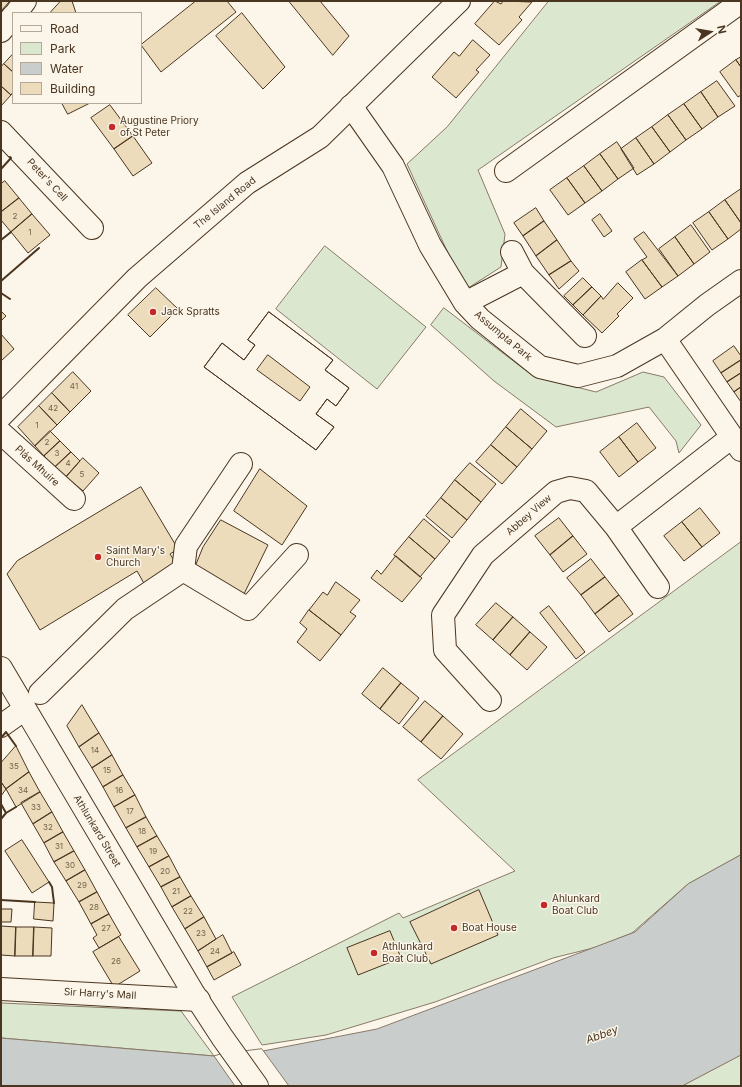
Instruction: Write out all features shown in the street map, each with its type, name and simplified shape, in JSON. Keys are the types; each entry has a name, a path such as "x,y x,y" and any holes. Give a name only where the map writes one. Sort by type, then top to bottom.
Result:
{"street":[{"path":"17,12 25,1"},
{"name":"The Island Road","path":"1,416 137,278 247,183 320,137 459,1"},
{"path":"506,171 741,2"},
{"path":"1,32 12,17"},
{"name":"Assumpta Park","path":"351,106 393,166 430,245 465,303 480,319 540,367 578,376 617,366 665,339 707,305 741,281"},
{"name":"Peter's Cell","path":"1,132 92,228"},
{"path":"512,252 523,273 585,336"},
{"path":"465,303 523,273"},
{"path":"616,527 736,444 665,339"},
{"name":"Plás Mhuire","path":"1,433 74,498"},
{"path":"40,693 125,609 183,570 186,546 240,464"},
{"name":"Abbey View","path":"490,700 445,650 443,615 483,555 556,492 570,488 586,490 616,527 658,587"},
{"path":"183,570 248,609 297,555"},
{"name":"Athlunkard Street","path":"1,668 196,997 257,1086"},
{"path":"1,726 25,709"},
{"name":"Sir Harry's Mall","path":"1,989 196,997"}],"green space":[{"path":"549,1 721,1 478,170 505,234 501,267 465,290 407,164 447,127"},
{"path":"325,246 426,327 377,389 276,309"},
{"path":"444,308 533,376 596,392 643,372 664,377 701,425 679,453 676,441 649,407 556,427 494,381 431,325"},
{"path":"741,542 741,855 688,884 632,933 597,947 553,958 435,1002 326,1035 262,1045 232,997 399,913 403,918 515,871 418,780"},
{"path":"1,1003 181,1011 214,1056 1,1038"},
{"path":"741,1055 741,1086 682,1086"}],"water":[{"name":"Abbey","path":"741,855 741,1055 682,1086 1,1086 1,1038 214,1056 263,1051 377,1029 635,932 688,884"}],"pier":[{"path":"262,1049 289,1086 235,1086 214,1056 220,1054"}],"building":[{"path":"1,1 10,1 1,11"},
{"path":"61,1 72,1 76,12 51,12"},
{"path":"196,1 227,1 236,12 161,72 142,46 142,44"},
{"path":"289,1 320,1 349,36 333,55"},
{"path":"495,1 501,4 503,1 532,2 519,17 522,20 499,45 475,24"},
{"path":"242,13 285,67 263,89 216,36"},
{"path":"473,40 490,55 476,70 479,72 456,98 432,77 454,52 459,56"},
{"path":"12,55 12,71 4,64"},
{"path":"741,57 741,67 736,60"},
{"path":"736,60 741,67 741,95 738,97 720,72"},
{"path":"4,64 12,71 11,95 1,86 1,67"},
{"path":"717,81 735,106 718,117 701,92"},
{"path":"1,86 11,95 1,106"},
{"path":"701,92 718,117 702,129 684,104"},
{"path":"63,104 88,104 68,114"},
{"path":"684,104 702,129 686,140 668,115"},
{"name":"Augustine Priory of St Peter","path":"110,105 133,136 114,149 91,118"},
{"path":"668,115 686,140 670,152 652,127"},
{"path":"652,127 670,152 654,164 636,138"},
{"path":"133,136 152,163 133,176 114,149"},
{"path":"636,138 654,164 637,175 621,149"},
{"path":"617,142 634,168 618,179 600,154"},
{"path":"600,154 618,179 602,191 584,166"},
{"path":"584,166 602,191 585,203 567,178"},
{"path":"567,178 585,203 568,215 550,190"},
{"path":"5,181 19,198 1,212 1,184"},
{"path":"741,189 741,223 725,200"},
{"path":"19,198 32,214 11,232 1,220 1,212"},
{"path":"725,200 741,223 741,229 728,239 709,212"},
{"path":"536,208 544,221 523,236 514,223"},
{"path":"709,212 728,239 712,250 693,223"},
{"path":"32,214 50,235 28,253 11,232"},
{"path":"600,214 612,231 604,237 592,220"},
{"path":"544,221 557,240 536,256 523,236"},
{"path":"691,225 710,252 694,264 675,237"},
{"path":"644,232 678,276 662,287 642,260 647,257 634,239"},
{"path":"675,237 694,264 678,276 659,249"},
{"path":"557,240 571,261 549,275 536,256"},
{"path":"642,260 662,287 645,299 626,272"},
{"path":"571,261 579,271 559,289 549,275"},
{"path":"583,278 592,287 573,305 564,296"},
{"path":"618,283 633,298 617,314 619,316 602,333 583,315 601,296 603,299"},
{"path":"592,287 601,296 583,315 573,305"},
{"name":"Jack Spratts","path":"156,288 178,309 150,337 128,315"},
{"path":"1,311 6,316 1,321"},
{"path":"269,312 333,360 325,370 349,388 336,406 327,399 316,414 334,427 316,450 204,367 222,343 244,360 255,345 248,340","holes":["268,355 310,387 300,401 257,370"]},
{"path":"269,312 333,360 325,370 349,388 336,406 327,399 316,414 334,427 316,450 204,367 222,343 244,360 255,345 248,340"},
{"path":"1,334 14,349 1,361"},
{"path":"734,346 741,356 741,360 721,373 713,361"},
{"path":"741,360 741,373 727,382 721,373"},
{"path":"73,372 91,391 70,412 52,393"},
{"path":"741,373 741,387 734,392 727,382"},
{"path":"741,387 741,402 734,392"},
{"path":"52,393 70,412 57,425 39,406"},
{"path":"39,406 57,425 35,446 18,427"},
{"path":"521,409 547,431 532,449 506,427"},
{"path":"637,423 656,448 638,462 619,437"},
{"path":"506,427 532,449 517,467 491,445"},
{"path":"50,431 60,441 44,456 35,446"},
{"path":"619,437 638,462 619,477 600,452"},
{"path":"60,441 71,452 55,467 44,456"},
{"path":"491,445 517,467 502,484 476,462"},
{"path":"71,452 80,461 66,477 55,467"},
{"path":"83,458 99,473 83,491 66,477"},
{"path":"470,463 496,484 481,502 455,480"},
{"path":"260,469 307,506 282,545 234,511"},
{"path":"455,480 481,502 467,520 441,498"},
{"name":"Saint Mary's Church","path":"141,487 178,549 170,554 179,568 146,587 137,571 40,630 7,574 17,561"},
{"path":"441,498 467,520 452,538 426,516"},
{"path":"700,508 720,533 702,547 682,522"},
{"path":"559,518 573,536 550,555 535,536"},
{"path":"424,519 450,541 435,559 409,537"},
{"path":"221,520 268,545 243,596 194,569 203,547"},
{"path":"682,522 702,547 684,561 664,536"},
{"path":"573,536 587,554 563,572 550,555"},
{"path":"409,537 435,559 420,577 394,555"},
{"path":"396,556 422,578 402,602 371,578 377,570 381,574"},
{"path":"591,559 605,577 581,595 567,578"},
{"path":"605,577 619,595 595,614 581,595"},
{"path":"336,582 360,600 350,612 356,616 341,635 309,610 323,592 327,595"},
{"path":"619,595 633,614 609,632 595,614"},
{"path":"496,603 513,617 493,640 476,625"},
{"path":"549,606 585,652 576,659 540,613"},
{"path":"309,610 341,635 320,661 297,642 307,629 300,623"},
{"path":"513,617 530,632 510,655 493,640"},
{"path":"530,632 547,647 527,670 510,655"},
{"path":"383,668 401,683 380,709 362,694"},
{"path":"401,683 419,698 399,724 380,709"},
{"path":"425,701 443,716 421,742 403,727"},
{"path":"82,705 99,733 79,747 67,726"},
{"path":"443,716 463,734 441,759 421,742"},
{"path":"99,733 112,755 92,768 79,747"},
{"path":"16,746 29,772 6,789 1,782 1,763"},
{"path":"112,755 123,775 103,787 92,768"},
{"path":"29,772 40,792 16,807 6,789"},
{"path":"123,775 135,795 114,807 103,787"},
{"path":"1,782 6,789 1,796"},
{"path":"40,792 52,812 33,824 21,803"},
{"path":"135,795 146,817 126,828 114,807"},
{"path":"52,812 63,832 44,843 33,824"},
{"path":"146,817 157,836 137,847 126,828"},
{"path":"63,832 74,851 54,862 44,843"},
{"path":"157,836 169,856 149,867 137,847"},
{"path":"22,840 49,882 32,893 5,851"},
{"path":"74,851 85,870 66,881 54,862"},
{"path":"169,856 180,877 161,887 149,867"},
{"path":"85,870 97,892 79,902 66,881"},
{"path":"180,877 191,896 172,907 161,887"},
{"name":"Boat House","path":"479,890 498,935 431,964 410,922"},
{"path":"97,892 109,914 91,924 79,902"},
{"path":"191,896 204,917 185,929 172,907"},
{"path":"35,902 54,903 53,921 34,919"},
{"path":"1,909 12,909 11,922 1,922"},
{"path":"109,914 121,935 99,948 93,938 97,935 91,924"},
{"path":"204,917 216,939 198,951 185,929"},
{"path":"1,926 16,927 15,956 1,955"},
{"path":"16,927 34,927 33,956 15,956"},
{"path":"34,927 52,928 51,956 33,956"},
{"name":"Athlunkard Boat Club","path":"390,931 401,958 358,975 347,948"},
{"path":"223,935 232,953 207,967 198,951"},
{"path":"119,937 140,971 114,987 93,952"},
{"path":"234,952 241,965 214,980 207,967"}],"wall":[{"path":"1,169 11,158 10,157"},
{"path":"1,240 11,232"},
{"path":"1,281 39,248"},
{"path":"1,293 10,299"},
{"path":"1,738 6,732 16,746"},
{"path":"1,804 6,813 16,807"},
{"path":"1,819 6,813"},
{"path":"49,882 52,887 54,903"},
{"path":"1,900 35,902"}],"place":[{"name":"Augustine Priory of St Peter","path":"112,127"},
{"name":"Jack Spratts","path":"153,312"},
{"name":"Saint Mary's Church","path":"98,557"},
{"name":"Ahlunkard Boat Club","path":"544,905"},
{"name":"Boat House","path":"454,928"},
{"name":"Athlunkard Boat Club","path":"374,953"}]}
